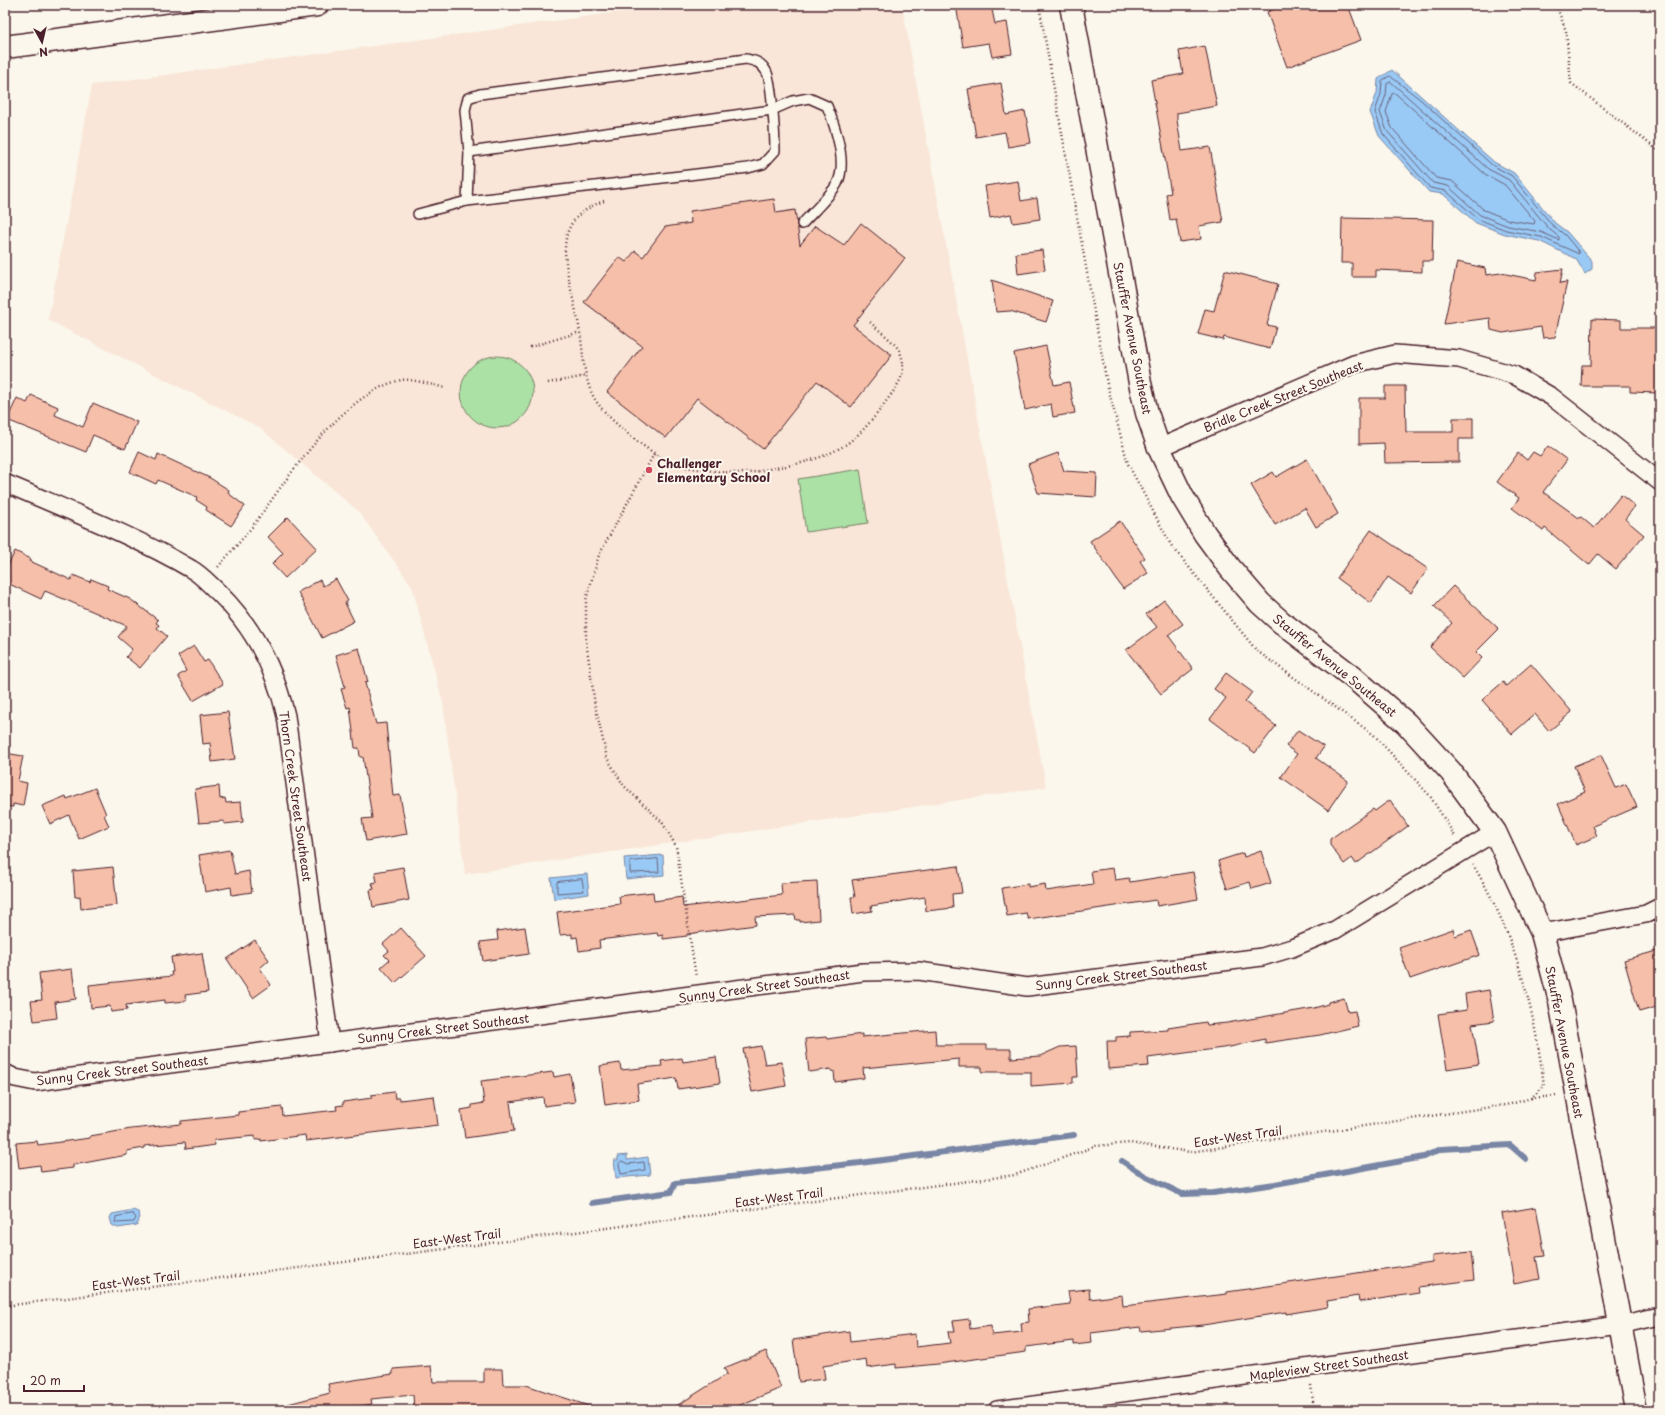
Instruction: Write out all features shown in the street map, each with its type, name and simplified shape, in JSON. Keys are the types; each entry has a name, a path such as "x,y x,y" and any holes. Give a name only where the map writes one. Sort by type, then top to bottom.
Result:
{"street":[{"path":"5,47 317,5"},
{"name":"Stauffer Avenue Southeast","path":"1071,5 1133,351 1146,413 1159,448 1182,496 1205,534 1230,568 1260,603 1281,622 1354,678 1406,723 1451,772 1495,832 1542,933 1560,1001 1576,1094 1636,1410"},
{"name":"Bridle Creek Street Southeast","path":"1159,448 1354,364 1395,354 1459,359 1514,375 1552,397 1660,482"},
{"name":"Thorn Creek Street Southeast","path":"5,483 164,554 191,569 207,581 236,610 256,638 271,668 282,699 290,745 330,1043"},
{"name":"Sunny Creek Street Southeast","path":"5,1073 16,1078 35,1082 864,972 925,972 1027,987 1262,957 1292,948 1335,930 1495,832"},
{"path":"1542,933 1646,914 1660,907"},
{"name":"Mapleview Street Southeast","path":"997,1410 1619,1325 1660,1316"}],"lane":[{"path":"418,214 467,201 763,164 775,151 775,131 768,72 759,62 746,59 480,94 468,98 465,110 469,152 467,201"},
{"path":"469,152 772,110 793,101 808,98 827,106 835,125 842,163 837,183 802,224"}],"path":[{"path":"1040,5 1107,384 1128,464 1171,545 1258,651 1374,735 1430,796 1464,851"},
{"path":"1556,5 1566,31 1571,83 1660,152"},
{"path":"608,200 591,206 579,213 569,226 566,238 565,250 569,280 580,332 586,376 598,404 612,419 654,454 680,466 746,473 812,460 842,446 871,423 896,387 904,370 900,350 870,322"},
{"path":"530,347 580,332"},
{"path":"548,383 586,376"},
{"path":"207,581 250,529 308,454 347,410 376,390 402,380 446,388"},
{"path":"654,454 599,555 586,600 586,641 595,705 607,758 624,786 662,822 676,846 698,995"},
{"name":"East-West Trail","path":"5,1306 1015,1175 1096,1146 1130,1144 1190,1152 1511,1104 1531,1098 1544,1086 1527,996 1507,932 1477,872 1464,851"},
{"path":"1531,1098 1576,1094"},
{"path":"1309,1368 1314,1410"}],"shaded area":[{"name":"Challenger Elementary School","path":"670,5 902,5 1046,787 465,874 443,703 412,586 358,511 260,428 48,320 92,85"}],"green space":[{"path":"490,356 504,356 511,358 523,366 531,378 533,392 531,406 523,418 511,426 504,428 490,428 483,426 471,418 463,406 461,399 461,385 463,378 471,366 483,358"},
{"path":"860,469 868,523 806,532 798,479"}],"water":[{"path":"1392,70 1494,162 1514,173 1555,223 1567,232 1592,261 1592,269 1585,274 1576,259 1539,241 1505,234 1476,223 1443,194 1429,192 1379,136 1370,112 1377,93 1378,79"},
{"path":"663,855 664,875 626,879 624,858"},
{"path":"587,874 589,894 554,899 551,878"},
{"path":"627,1155 627,1160 648,1157 650,1175 616,1178 614,1160 618,1160 618,1156"},
{"path":"133,1210 138,1212 140,1217 137,1225 118,1228 112,1225 110,1218 112,1214"}],"building":[{"path":"956,5 991,5 995,24 1007,22 1012,54 992,57 989,43 963,47"},
{"path":"1284,5 1348,5 1361,40 1287,67 1267,12"},
{"path":"1205,46 1217,106 1177,113 1177,120 1182,151 1210,147 1223,222 1199,226 1201,239 1180,242 1176,219 1170,220 1166,194 1171,193 1151,80 1183,74 1179,51"},
{"path":"1001,83 1006,115 1025,111 1031,143 1008,147 1005,132 976,137 968,89"},
{"path":"1018,181 1021,201 1037,198 1040,219 1013,223 1011,214 990,218 985,186"},
{"name":"Challenger Elementary School","path":"774,199 776,213 795,210 800,245 815,226 844,245 861,223 905,258 853,325 892,355 851,407 817,381 763,449 697,398 666,438 607,392 642,346 584,302 619,257 626,262 635,251 643,257 665,227 691,223 690,211"},
{"path":"1342,218 1433,220 1432,261 1422,261 1422,272 1376,270 1376,277 1352,277 1352,263 1341,263"},
{"path":"1042,250 1045,270 1018,274 1016,253"},
{"path":"1457,262 1485,268 1486,275 1501,273 1536,280 1537,272 1563,269 1560,283 1567,282 1555,337 1543,338 1541,327 1503,333 1491,330 1490,318 1444,324"},
{"path":"1225,270 1278,284 1267,325 1276,327 1270,349 1224,337 1223,340 1198,334 1205,309 1214,311"},
{"path":"992,280 1053,301 1046,322 1010,311 996,312"},
{"path":"1592,319 1621,320 1621,328 1658,328 1658,338 1660,338 1660,385 1658,385 1658,393 1630,392 1630,386 1581,386 1582,365 1591,365"},
{"path":"1046,346 1054,385 1069,382 1075,413 1053,417 1051,404 1025,410 1014,353"},
{"path":"1385,386 1405,386 1406,432 1453,432 1453,418 1473,418 1473,439 1459,439 1459,462 1385,463 1384,443 1359,444 1359,398 1385,398"},
{"path":"31,395 58,407 55,415 83,427 93,403 137,422 125,449 93,435 86,452 7,420 17,398 27,403"},
{"path":"1548,446 1567,460 1543,492 1579,518 1581,517 1594,528 1621,495 1635,506 1625,519 1644,535 1616,569 1598,554 1589,565 1545,528 1543,531 1512,508 1519,498 1497,482 1518,453 1527,460 1533,452 1540,456"},
{"path":"139,452 156,460 158,454 210,478 229,490 228,493 245,506 231,526 206,510 207,507 196,500 197,497 158,480 156,484 130,472"},
{"path":"1058,453 1064,471 1097,473 1096,497 1038,493 1028,464"},
{"path":"1307,459 1338,514 1316,527 1305,508 1275,525 1251,485 1273,472 1276,477"},
{"path":"288,517 317,548 285,578 272,564 283,553 268,537"},
{"path":"1120,521 1145,558 1140,561 1148,573 1123,589 1090,541"},
{"path":"1371,530 1428,569 1411,593 1388,577 1371,603 1337,578"},
{"path":"15,551 31,559 30,561 71,580 73,575 90,582 91,579 108,586 107,589 130,599 158,620 156,623 159,625 157,628 167,636 140,668 126,657 132,649 118,637 127,626 45,591 41,599 5,582 5,572"},
{"path":"336,579 348,601 345,603 354,621 322,638 298,592 320,580 323,586"},
{"path":"1453,586 1499,629 1476,652 1482,658 1463,678 1430,647 1452,623 1434,606"},
{"path":"1164,600 1183,624 1168,635 1193,669 1161,694 1126,650 1157,627 1146,614"},
{"path":"194,646 204,662 208,660 223,684 193,701 178,676 186,671 178,656"},
{"path":"359,648 368,682 365,683 376,724 386,723 393,796 400,795 407,834 366,841 362,819 372,818 363,757 360,757 359,748 355,748 350,707 347,708 341,689 345,687 336,655"},
{"path":"1531,664 1572,712 1549,731 1535,714 1512,734 1482,700 1503,682 1506,686"},
{"path":"1226,673 1252,692 1245,702 1276,726 1255,753 1210,719 1226,698 1214,689"},
{"path":"228,712 235,759 212,762 210,743 203,744 200,715"},
{"path":"1298,730 1324,747 1316,758 1348,781 1328,810 1281,777 1297,754 1286,746"},
{"path":"5,753 23,756 18,781 27,783 23,806 13,804 13,807 5,806"},
{"path":"1601,755 1616,788 1626,784 1637,807 1593,826 1597,836 1576,845 1558,804 1585,792 1574,766"},
{"path":"219,786 220,799 225,798 226,803 241,802 243,822 224,824 224,821 199,823 195,789"},
{"path":"95,788 106,814 104,815 109,826 79,839 69,815 50,824 42,806 66,796 67,799"},
{"path":"1390,800 1408,826 1356,864 1352,858 1344,864 1330,845 1330,839 1373,809 1375,811"},
{"path":"230,850 235,874 249,871 252,892 232,895 231,887 205,892 199,855"},
{"path":"1261,851 1271,883 1252,889 1250,882 1227,889 1218,861 1243,853 1244,857"},
{"path":"958,866 962,893 952,894 953,908 926,911 925,897 871,906 872,911 853,914 851,897 855,897 852,880"},
{"path":"113,867 117,905 81,909 80,896 75,897 73,871"},
{"path":"403,867 409,900 373,907 370,890 374,889 372,883 377,882 375,872"},
{"path":"1113,868 1115,880 1129,878 1130,882 1193,872 1198,899 1157,906 1156,900 1028,919 1026,913 1007,916 1002,888 1028,884 1028,887 1045,884 1046,891 1093,884 1091,871"},
{"path":"817,881 819,920 800,922 800,920 796,920 795,915 755,917 756,925 687,934 687,936 663,939 663,935 658,936 657,933 599,940 600,948 579,951 577,937 572,938 572,934 560,935 557,912 620,904 619,896 653,892 654,901 682,897 683,907 782,895 781,883"},
{"path":"525,927 529,954 483,961 480,942 498,940 497,931"},
{"path":"401,928 426,956 395,983 381,967 389,960 384,955 389,951 383,944"},
{"path":"1453,929 1455,936 1471,930 1480,955 1410,979 1399,948"},
{"path":"255,940 269,960 260,968 271,985 253,998 227,959"},
{"path":"1660,950 1660,1006 1639,1012 1624,960"},
{"path":"202,953 208,992 185,995 186,1001 165,1003 165,1000 126,1005 127,1010 111,1012 110,1006 91,1008 89,985 172,976 171,972 173,972 171,957"},
{"path":"72,969 76,999 55,1002 57,1018 34,1021 31,1001 42,1000 39,973"},
{"path":"1489,990 1494,1021 1472,1024 1479,1064 1447,1069 1438,1014 1467,1010 1465,994"},
{"path":"1344,998 1348,1012 1355,1011 1358,1026 1320,1035 1265,1043 1265,1039 1230,1047 1148,1058 1149,1066 1108,1069 1107,1041 1116,1041 1116,1037 1130,1036 1130,1032 1168,1030 1168,1028 1206,1022 1207,1025 1227,1023 1314,1008 1328,1004 1328,1002"},
{"path":"935,1030 936,1045 986,1045 986,1049 1011,1049 1011,1058 1040,1056 1060,1047 1076,1046 1078,1077 1073,1077 1073,1083 1031,1086 1031,1072 982,1072 982,1067 959,1067 959,1059 863,1068 864,1078 835,1082 834,1071 831,1071 831,1069 809,1072 805,1039 826,1037 827,1039 862,1034 862,1037"},
{"path":"761,1046 765,1064 782,1062 786,1086 752,1092 743,1049"},
{"path":"716,1057 720,1083 678,1089 676,1078 637,1084 639,1100 605,1105 600,1066 620,1063 621,1070 662,1066 661,1061 682,1058 683,1062"},
{"path":"553,1072 554,1077 570,1074 575,1102 544,1106 543,1097 510,1102 514,1131 465,1138 461,1110 472,1108 472,1105 484,1103 481,1081"},
{"path":"394,1092 395,1098 400,1098 400,1100 434,1096 438,1125 306,1141 305,1135 261,1141 261,1139 255,1140 255,1136 214,1140 215,1145 186,1149 185,1142 144,1146 144,1148 127,1151 127,1155 73,1165 73,1168 41,1172 40,1165 19,1168 16,1143 37,1141 38,1145 90,1138 90,1136 131,1129 181,1124 181,1121 238,1115 238,1112 282,1107 283,1116 337,1110 336,1106 343,1105 343,1102 372,1098 371,1095"},
{"path":"1536,1207 1545,1256 1536,1257 1540,1279 1514,1284 1502,1213"},
{"path":"1471,1252 1474,1280 1418,1287 1419,1293 1359,1302 1358,1296 1327,1301 1328,1307 1203,1325 1141,1331 1140,1327 1091,1333 1092,1343 1074,1345 1074,1341 1026,1347 1026,1352 938,1364 896,1368 896,1364 867,1368 866,1359 823,1366 825,1379 799,1382 793,1340 849,1331 850,1342 915,1334 916,1347 950,1343 948,1332 955,1332 953,1321 969,1319 970,1329 991,1326 992,1335 1022,1332 1021,1323 1029,1322 1028,1309 1070,1304 1068,1291 1089,1289 1090,1299 1122,1295 1123,1306 1227,1294 1227,1292 1432,1262 1432,1256"},
{"path":"766,1351 781,1388 728,1410 670,1410 727,1374 724,1368"},
{"path":"431,1366 433,1382 484,1382 484,1369 502,1369 503,1385 526,1385 592,1407 592,1410 414,1410 413,1395 371,1399 372,1404 354,1407 354,1410 285,1410 284,1405 330,1393 328,1384 393,1374 393,1369"}],"waterway":[{"path":"592,1203 671,1192 675,1183 860,1163 1074,1135"},
{"path":"1122,1161 1145,1176 1182,1194 1213,1193 1275,1184 1424,1157 1441,1149 1510,1145 1526,1159"}],"place":[{"name":"Challenger Elementary School","path":"649,470"}]}
